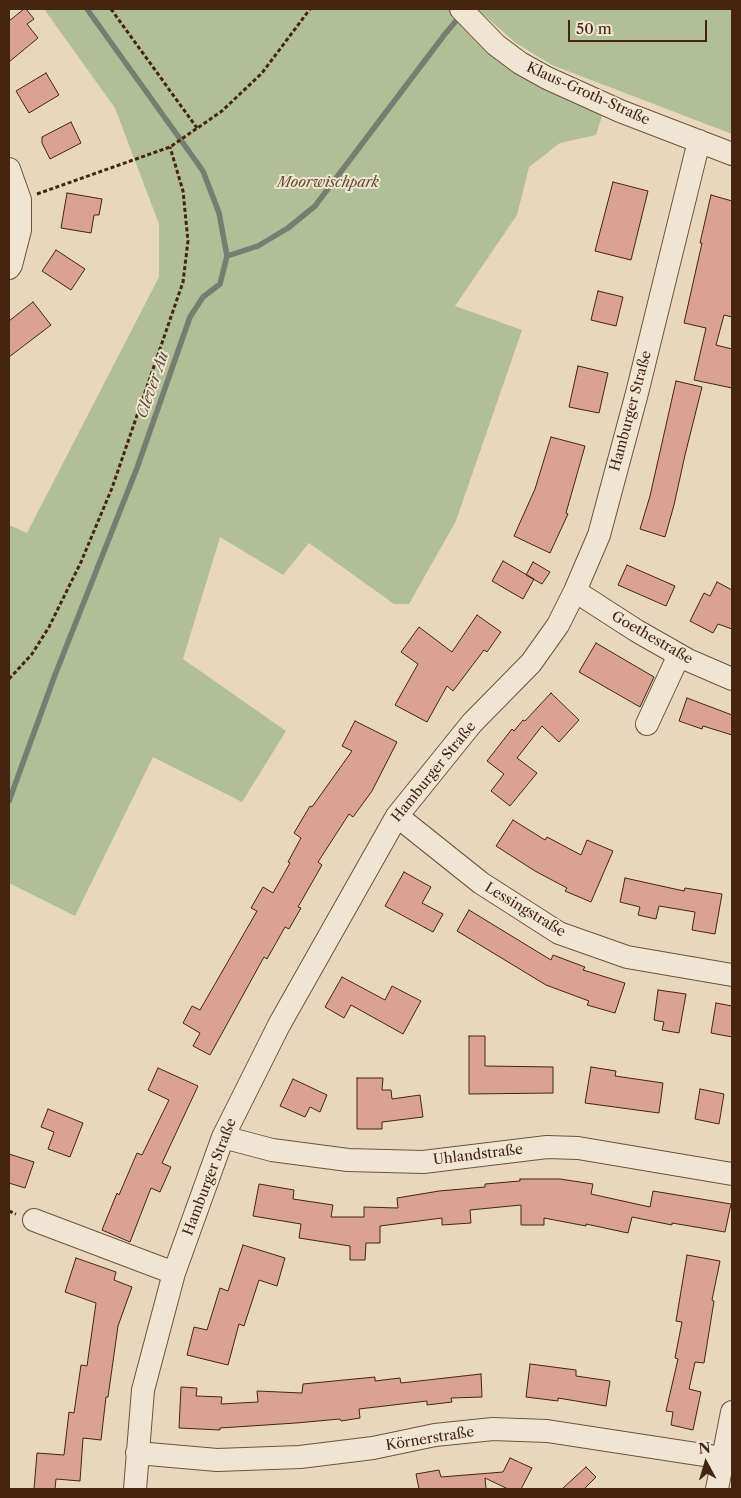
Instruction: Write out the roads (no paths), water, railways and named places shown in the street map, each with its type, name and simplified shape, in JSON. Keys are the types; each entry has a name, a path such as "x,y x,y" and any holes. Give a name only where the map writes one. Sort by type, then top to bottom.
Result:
{"street":[{"name":"Klaus-Groth-Straße","path":"461,9 496,45 520,63 547,78 620,111 732,154"},
{"name":"Hamburger Straße","path":"135,1489 143,1390 174,1273 223,1137 279,1025 397,816 472,723 531,663 558,625 575,592 599,535 637,393 699,141"},
{"path":"9,169 20,200 20,230 9,268"},
{"name":"Goethestraße","path":"575,592 636,631 679,655 732,679"},
{"path":"647,724 679,655"},
{"name":"Lessingstraße","path":"397,816 482,883 559,933 627,957 732,975"},
{"name":"Uhlandstraße","path":"223,1137 272,1150 348,1160 422,1162 547,1147 578,1148 732,1174"},
{"path":"34,1220 174,1273"},
{"path":"717,1489 732,1412"},
{"name":"Körnerstraße","path":"137,1453 217,1460 300,1457 373,1448 435,1435 493,1429 547,1431 723,1458"}],"waterway":[{"name":"Clever Au","path":"9,801 55,675 137,468 190,317 203,297 220,284 227,256 219,213 203,171 87,9"},
{"path":"227,256 258,246 288,228 315,206 461,15"}],"park label":[{"name":"Moorwischpark","path":"328,183"}]}
